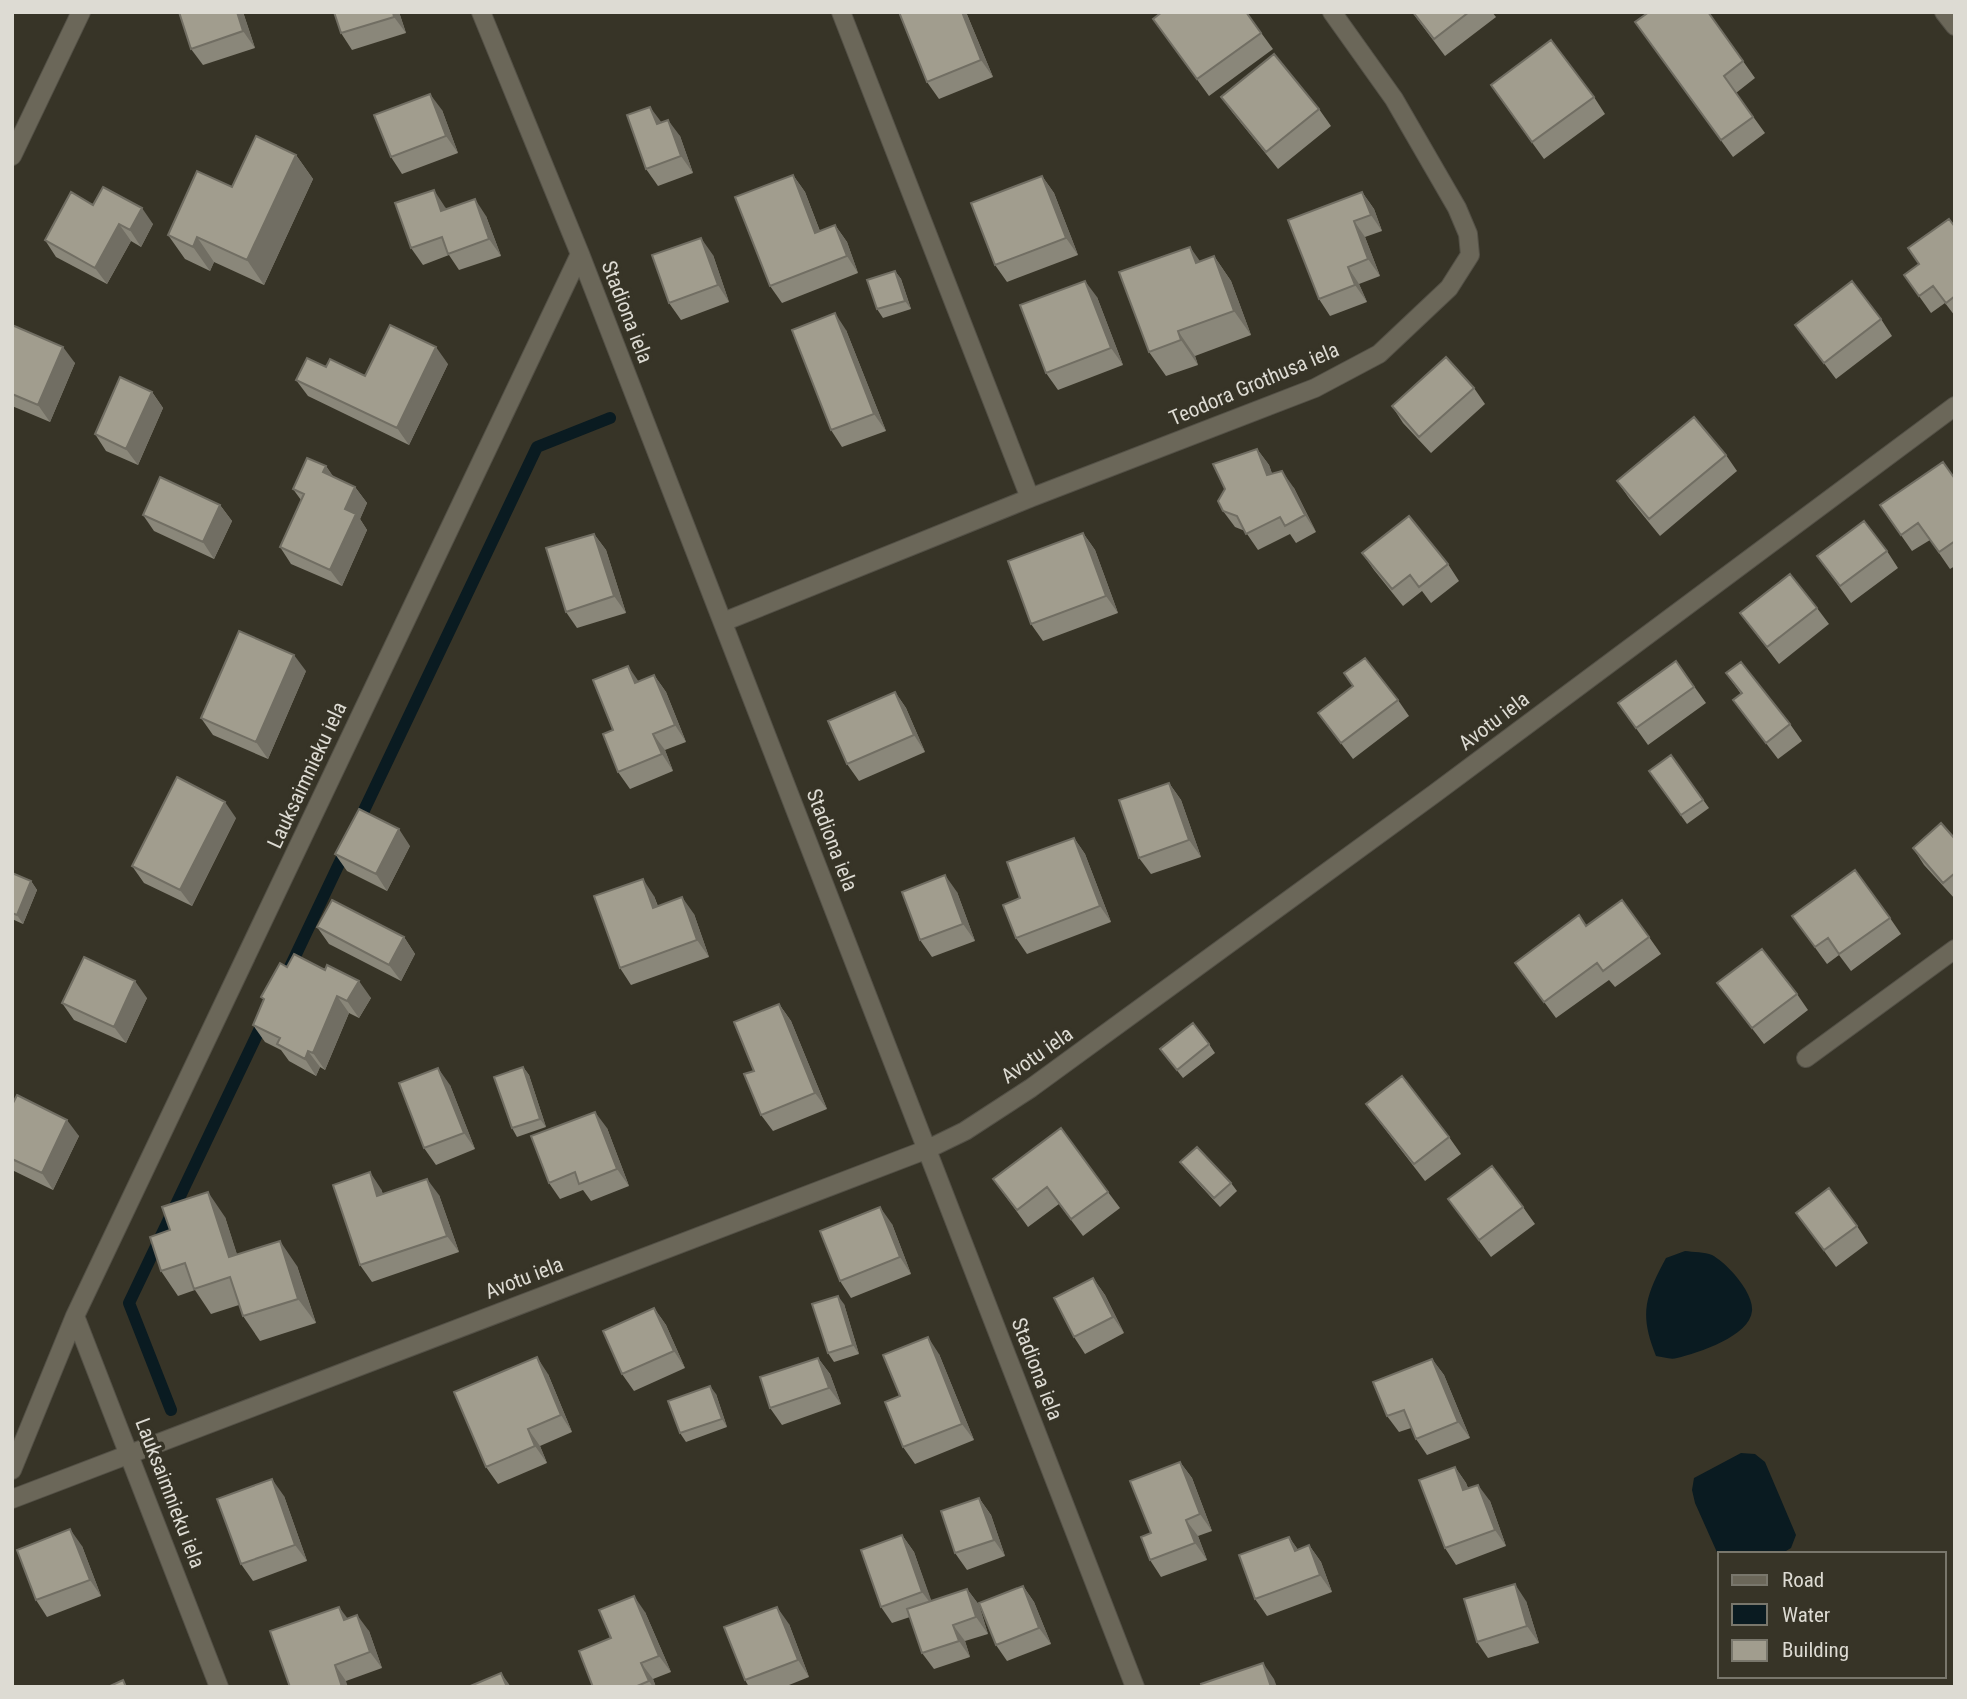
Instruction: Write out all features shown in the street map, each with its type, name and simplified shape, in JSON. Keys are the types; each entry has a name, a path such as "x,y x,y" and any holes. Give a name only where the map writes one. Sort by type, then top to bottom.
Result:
{"street":[{"path":"12,156 81,12"},
{"name":"Stadiona iela","path":"481,12 580,254 1135,1687"},
{"path":"841,12 1030,498"},
{"name":"Teodora Grothusa iela","path":"723,622 1030,498 1315,388 1379,354 1449,288 1470,255 1468,234 1457,208 1394,99 1332,12"},
{"path":"1944,12 1955,26"},
{"name":"Lauksaimnieku iela","path":"12,1470 75,1316 580,254"},
{"name":"Avotu iela","path":"12,1499 928,1149 965,1131 1031,1088 1434,794 1955,406"},
{"path":"1806,1058 1955,949"},
{"name":"Lauksaimnieku iela","path":"75,1316 131,1454 219,1687"}],"water":[{"path":"1685,1251 1709,1254 1725,1265 1744,1287 1752,1311 1749,1320 1733,1336 1697,1352 1670,1359 1656,1356 1647,1328 1647,1306 1653,1284 1666,1258"},
{"path":"1741,1453 1755,1454 1765,1462 1796,1535 1791,1548 1784,1552 1718,1552 1718,1555 1695,1503 1692,1490 1694,1478"}],"building":[{"path":"179,12 237,12 243,31 191,49"},
{"path":"334,12 393,12 394,17 341,33"},
{"path":"899,12 962,12 981,60 927,82"},
{"path":"1162,12 1246,12 1261,33 1197,79 1153,19"},
{"path":"1413,12 1469,12 1434,39"},
{"path":"1649,12 1708,12 1743,61 1724,76 1753,117 1721,140 1635,22"},
{"path":"1551,40 1594,97 1532,142 1491,85"},
{"path":"1274,54 1319,109 1266,152 1221,97"},
{"path":"430,94 446,136 391,157 374,115"},
{"path":"650,107 657,124 668,120 681,156 646,169 627,115"},
{"path":"256,136 296,155 247,260 197,237 193,247 168,235 197,171 232,187"},
{"path":"793,175 815,233 835,225 847,256 770,286 735,197"},
{"path":"1042,176 1066,238 995,265 971,203"},
{"path":"103,187 142,208 130,230 119,224 95,268 45,240 71,192 93,205"},
{"path":"434,190 441,211 475,199 489,239 448,254 442,237 411,248 395,203"},
{"path":"1362,192 1371,215 1354,221 1368,259 1348,267 1355,285 1319,299 1288,220"},
{"path":"1949,219 1955,227 1955,296 1946,303 1933,286 1919,296 1904,275 1919,264 1908,248"},
{"path":"701,238 718,285 669,303 652,255"},
{"path":"1190,247 1196,263 1214,256 1234,311 1178,331 1181,340 1149,352 1119,272"},
{"path":"895,271 905,301 877,309 867,280"},
{"path":"1085,281 1111,348 1046,373 1020,305"},
{"path":"1852,281 1881,319 1824,363 1795,325"},
{"path":"835,313 874,414 831,430 792,330"},
{"path":"12,325 63,347 38,405 12,394"},
{"path":"390,325 436,347 397,428 296,380 307,358 326,367 330,359 365,376"},
{"path":"1446,357 1474,388 1419,437 1392,406"},
{"path":"120,377 152,392 126,449 95,434"},
{"path":"1694,417 1726,455 1649,519 1617,481"},
{"path":"1257,449 1267,475 1282,471 1305,515 1285,526 1280,517 1246,534 1237,516 1223,511 1218,501 1225,489 1213,464"},
{"path":"307,458 326,466 323,472 355,487 345,509 356,514 330,570 280,547 304,494 293,489"},
{"path":"1943,462 1955,479 1955,541 1939,552 1918,523 1901,535 1880,505"},
{"path":"160,477 220,505 203,542 143,515"},
{"path":"1409,516 1448,564 1419,587 1410,575 1392,589 1362,553"},
{"path":"1864,521 1887,551 1840,586 1817,556"},
{"path":"1083,533 1106,596 1031,624 1008,561"},
{"path":"594,534 614,596 566,612 546,548"},
{"path":"1790,574 1817,608 1767,647 1740,613"},
{"path":"239,631 294,655 256,742 201,718"},
{"path":"1365,658 1398,700 1341,743 1318,713 1353,686 1344,673"},
{"path":"1676,661 1694,687 1636,728 1618,703"},
{"path":"1741,662 1790,724 1766,743 1733,700 1742,693 1726,673"},
{"path":"628,666 635,683 654,675 675,725 653,734 662,754 618,772 603,734 613,730 593,680"},
{"path":"895,692 914,735 847,764 828,721"},
{"path":"1671,755 1703,800 1681,815 1649,771"},
{"path":"177,777 225,802 180,890 132,866"},
{"path":"1169,783 1189,840 1139,858 1119,800"},
{"path":"359,809 399,829 376,874 335,854"},
{"path":"1941,823 1955,839 1955,873 1943,883 1913,848"},
{"path":"1074,838 1100,906 1016,938 1003,905 1020,898 1007,862"},
{"path":"1855,870 1890,918 1839,954 1828,938 1815,947 1792,916"},
{"path":"12,873 31,881 17,915 12,913"},
{"path":"945,875 963,924 920,940 902,892"},
{"path":"643,879 653,908 682,897 697,940 620,968 594,896"},
{"path":"332,900 404,937 389,965 317,927"},
{"path":"1622,900 1649,937 1603,971 1597,963 1544,1002 1515,963 1579,915 1586,926"},
{"path":"1762,949 1797,994 1752,1028 1717,983"},
{"path":"294,954 325,970 327,965 359,981 347,1001 337,996 313,1053 308,1051 305,1059 277,1044 280,1038 253,1025 264,999 261,997 280,963 287,967"},
{"path":"84,957 135,981 114,1027 62,1003"},
{"path":"779,1004 815,1093 761,1115 744,1074 754,1071 734,1022"},
{"path":"1193,1023 1209,1044 1177,1070 1160,1049"},
{"path":"523,1067 540,1119 512,1128 494,1077"},
{"path":"438,1068 464,1133 424,1148 399,1083"},
{"path":"1402,1076 1449,1137 1414,1164 1366,1104"},
{"path":"17,1095 67,1120 42,1173 12,1159 12,1105"},
{"path":"595,1112 617,1169 579,1184 575,1172 549,1183 531,1136"},
{"path":"1061,1128 1108,1192 1071,1219 1047,1187 1017,1210 993,1179"},
{"path":"1197,1147 1231,1183 1214,1198 1180,1162"},
{"path":"1492,1166 1523,1207 1479,1240 1448,1199"},
{"path":"370,1172 377,1196 427,1179 447,1236 360,1265 333,1185"},
{"path":"1829,1188 1857,1226 1824,1250 1796,1213"},
{"path":"208,1192 229,1257 280,1241 298,1299 243,1316 230,1277 194,1289 185,1263 161,1271 150,1237 170,1230 162,1207"},
{"path":"880,1207 900,1257 840,1281 820,1231"},
{"path":"1093,1278 1113,1317 1074,1337 1054,1298"},
{"path":"838,1296 853,1345 828,1353 812,1304"},
{"path":"654,1308 674,1351 622,1374 603,1331"},
{"path":"928,1337 962,1424 903,1447 885,1402 900,1396 883,1355"},
{"path":"537,1357 561,1415 528,1429 535,1446 486,1467 454,1392"},
{"path":"818,1358 829,1388 770,1408 760,1377"},
{"path":"1432,1359 1458,1422 1416,1439 1404,1410 1387,1416 1373,1382"},
{"path":"710,1386 722,1419 680,1433 668,1401"},
{"path":"1180,1462 1200,1514 1186,1520 1195,1543 1150,1560 1141,1537 1151,1533 1130,1481"},
{"path":"1455,1467 1463,1490 1478,1485 1495,1530 1445,1548 1419,1480"},
{"path":"272,1479 295,1545 241,1564 217,1499"},
{"path":"979,1498 994,1540 955,1553 941,1511"},
{"path":"70,1529 90,1580 36,1600 17,1550"},
{"path":"902,1535 922,1592 881,1607 861,1550"},
{"path":"1289,1537 1295,1551 1309,1545 1320,1575 1255,1599 1239,1555"},
{"path":"1515,1584 1527,1626 1477,1642 1464,1599"},
{"path":"1023,1586 1039,1628 996,1645 979,1603"},
{"path":"967,1589 976,1617 953,1625 959,1641 922,1653 907,1609"},
{"path":"634,1596 659,1656 641,1663 649,1681 635,1687 593,1687 579,1651 611,1638 599,1610"},
{"path":"339,1607 344,1620 357,1615 370,1652 335,1665 342,1687 290,1687 270,1631"},
{"path":"777,1607 798,1660 745,1680 724,1627"},
{"path":"1263,1663 1271,1687 1202,1687 1201,1684"},
{"path":"501,1673 507,1687 468,1687"},
{"path":"123,1680 126,1687 108,1687"}],"waterway":[{"path":"357,825 537,447 610,418"},
{"path":"290,967 347,847"},
{"path":"171,1410 129,1303 265,1018"}]}
